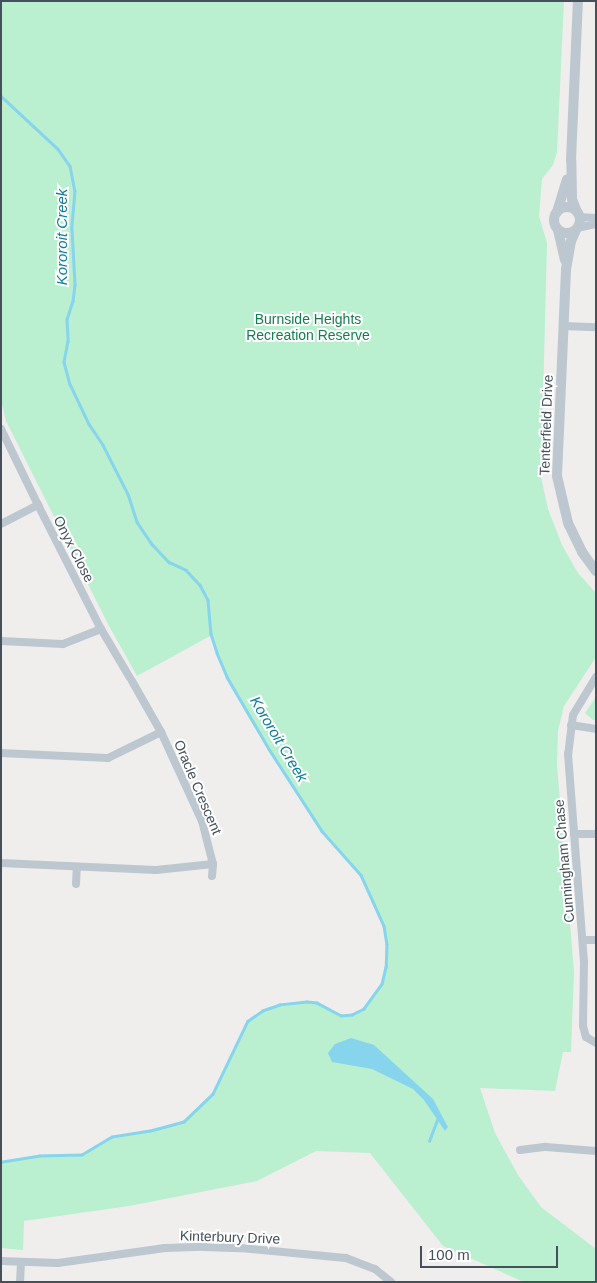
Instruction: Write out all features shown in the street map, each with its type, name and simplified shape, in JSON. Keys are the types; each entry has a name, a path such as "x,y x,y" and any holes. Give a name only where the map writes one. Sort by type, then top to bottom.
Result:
{"street":[{"path":"577,229 578,214 572,193 571,160 578,1"},
{"path":"571,160 563,199 554,220 558,230 568,233 596,224"},
{"path":"557,212 567,207 578,214 596,218"},
{"name":"Tenterfield Drive","path":"577,229 571,241 566,270 557,476 568,522 582,552 596,571"},
{"name":"Tenterfield Drive","path":"558,230 566,270"},
{"path":"563,326 596,328"},
{"name":"Onyx Close","path":"1,429 102,629 161,732"},
{"path":"1,524 38,505"},
{"path":"1,641 63,644 102,629"},
{"name":"Cunningham Chase","path":"596,677 576,709 571,725 568,766 583,940 585,979 583,1026 586,1037 596,1043"},
{"path":"571,725 596,730"},
{"name":"Oracle Crescent","path":"1,753 108,758 161,732 202,821 213,864 212,876"},
{"path":"574,834 596,834"},
{"path":"1,863 156,870 213,864"},
{"path":"76,884 77,867"},
{"path":"583,940 596,940"},
{"path":"520,1150 546,1147 596,1151"},
{"name":"Kinterbury Drive","path":"1,1261 58,1263 185,1247 240,1248 346,1258 375,1269 391,1282"},
{"path":"20,1263 20,1282"}],"green space":[{"name":"Burnside Heights Recreation Reserve","path":"1,1 564,1 557,152 553,165 542,179 539,216 547,243 541,477 548,509 562,545 578,573 596,593 596,657 564,706 558,731 557,765 574,972 571,1052 563,1052 555,1091 480,1088 495,1133 518,1175 541,1207 596,1249 596,1282 524,1282 443,1246 370,1153 316,1151 257,1181 129,1206 24,1221 23,1250 1,1248 1,1162 40,1156 82,1155 112,1137 150,1131 184,1122 213,1094 248,1021 263,1011 280,1005 307,1002 317,1003 341,1016 352,1015 364,1009 382,984 386,967 387,944 384,925 361,875 322,831 269,749 227,677 212,635 137,676 109,626 6,421 1,401"},
{"path":"596,697 596,720 593,720 585,713"}],"water":[{"path":"351,1038 374,1045 433,1099 448,1127 445,1131 424,1100 413,1089 372,1069 332,1062 328,1053 335,1044"}],"waterway":[{"name":"Kororoit Creek","path":"1,96 58,149 70,166 75,191 72,229 75,285 73,301 67,319 68,341 64,362 70,384 89,424 103,445 128,494 137,522 152,544 169,562 186,570 200,585 208,600 211,634 227,677 269,749 322,831 361,875 384,926 387,944 386,967 382,984 364,1009 352,1015 341,1016 317,1003 307,1002 280,1005 263,1011 248,1021 213,1094 184,1122 150,1131 112,1137 82,1155 40,1156 1,1162"},
{"path":"429,1141 438,1118"}]}
